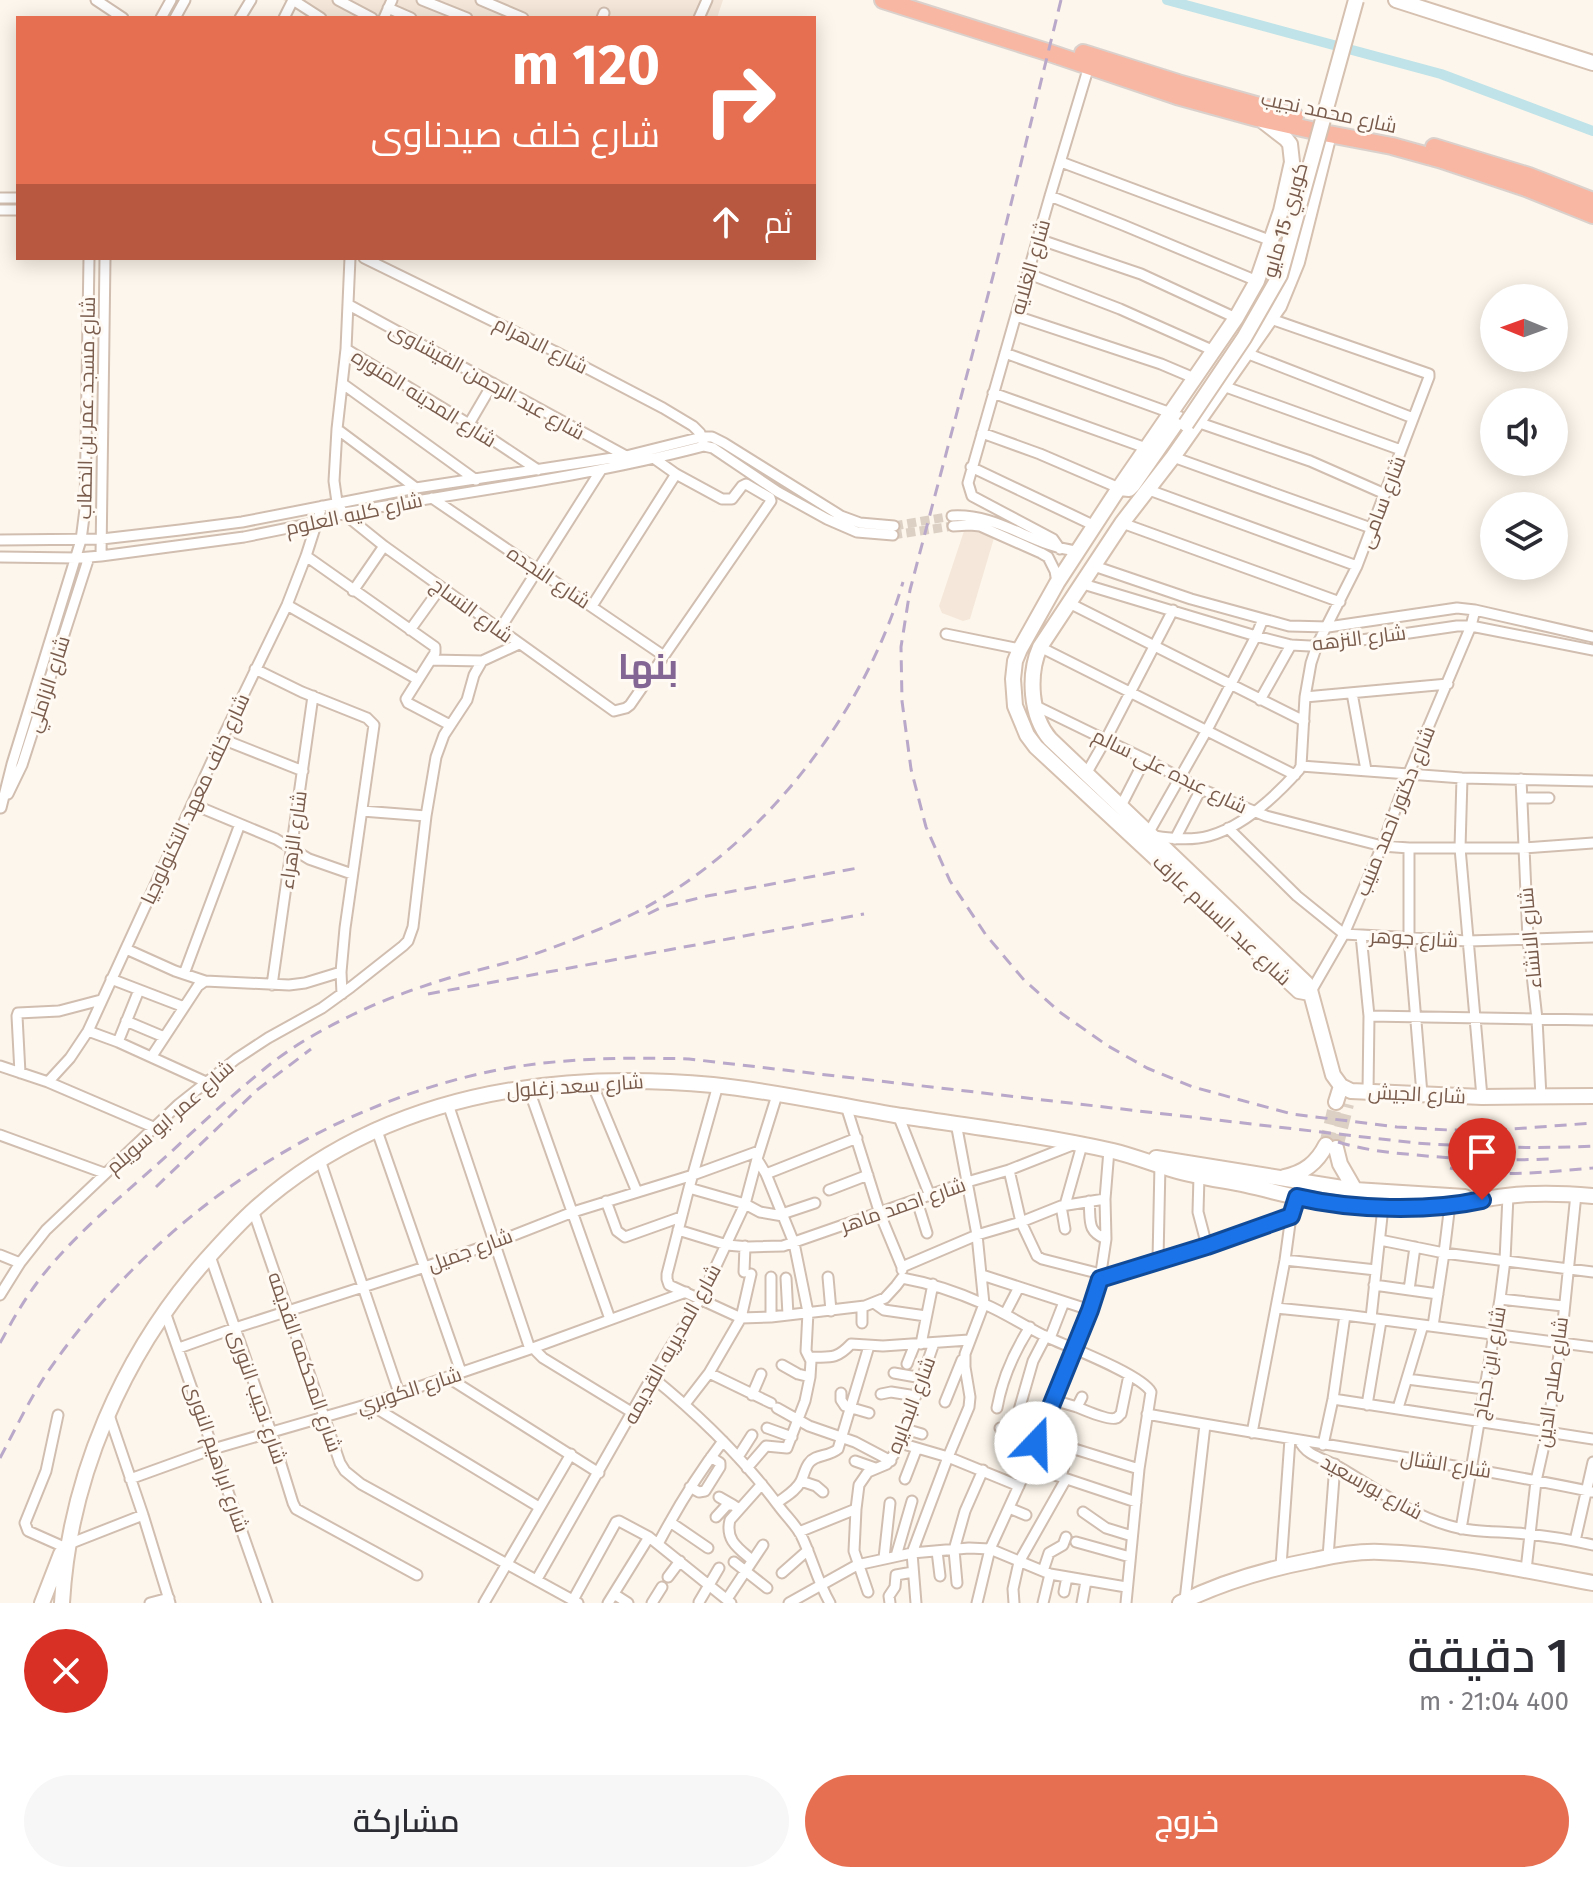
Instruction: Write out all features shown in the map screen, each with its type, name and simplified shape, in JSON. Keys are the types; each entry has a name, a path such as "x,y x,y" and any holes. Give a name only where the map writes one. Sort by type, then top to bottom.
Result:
{"highway":[{"path":"883,0 946,14 1055,50"},
{"path":"918,0 946,14"},
{"name":"شارع محمد نجيب","path":"1055,50 1089,66 1455,153 1549,191 1593,215"},
{"name":"شارع محمد نجيب","path":"1055,50 1257,118 1416,152 1528,182"},
{"name":"شارع محمد نجيب","path":"1549,191 1593,201"}],"main road":[{"name":"كوبري 15 مايو","path":"1173,457 1171,446 1183,420 1252,310 1278,253 1346,0"},
{"name":"كوبري 15 مايو","path":"1119,488 1131,488 1183,420 1244,338 1280,275 1356,0"},
{"path":"1396,0 1593,63"},
{"name":"شارع عبد السلام عارف","path":"1183,420 1194,378 1236,318 1257,281 1272,241 1292,162 1290,144 1282,134 1257,118"},
{"name":"شارع عبد السلام عارف","path":"1151,838 1030,741 1014,699 1013,679 1018,655 1057,583 1146,448 1223,386 1271,319 1286,293 1297,262 1329,134"},
{"name":"شارع عبد السلام عارف","path":"1173,457 1122,523 1040,647 1033,668 1035,701 1045,734 1121,806 1299,991 1310,993"},
{"path":"1018,655 1022,669 1033,668"},
{"path":"1014,699 1022,693 1035,701"},
{"name":"شارع الجيش","path":"1310,993 1333,1075 1344,1096 1368,1092 1482,1097 1593,1096"},
{"name":"شارع سعد زغلول","path":"62,1603 67,1545 86,1473 126,1374 153,1328 184,1285 253,1210 320,1160 376,1128 423,1111 486,1094 591,1081 718,1085 1078,1144 1160,1162 1450,1201"},
{"path":"1275,1177 1300,1173 1331,1147 1355,1190"},
{"name":"شارع سعد زغلول","path":"1160,1162 1199,1176 1327,1203 1383,1207 1508,1196 1593,1196"},
{"name":"شارع سعد زغلول","path":"42,1603 67,1545"},
{"path":"1182,1602 1226,1583 1281,1566 1365,1552 1410,1553 1576,1580 1593,1580"}],"street":[{"path":"96,0 113,5"},
{"path":"293,0 310,5"},
{"path":"338,0 368,16"},
{"path":"422,0 462,16"},
{"path":"481,0 518,16"},
{"path":"488,16 493,6"},
{"name":"شارع الغلايه","path":"971,467 1089,66"},
{"path":"1061,162 1272,241"},
{"path":"1050,196 1257,281"},
{"path":"1038,239 1141,274 1236,318"},
{"name":"شارع مسجد عمر بن الخطاب","path":"77,558 85,509 89,260"},
{"name":"شارع مسجد عمر بن الخطاب","path":"101,556 105,260"},
{"name":"شارع المدينه المنوره","path":"350,260 346,349 538,470"},
{"name":"شارع الاهرام","path":"368,260 663,408 689,423 703,441 712,437 724,443 841,516 893,530"},
{"path":"1029,274 1120,309 1212,350"},
{"name":"شارع عبد الرحمن الفيشاوى","path":"349,305 626,456"},
{"path":"88,316 104,317"},
{"path":"1016,316 1194,378"},
{"name":"شارع سامى","path":"1271,319 1429,374 1357,566 1311,663 1305,697 1301,766"},
{"path":"337,502 334,481 337,429 346,349"},
{"path":"1005,353 1183,420 1319,465 1385,494"},
{"path":"1246,353 1413,418"},
{"path":"469,424 493,383"},
{"path":"343,384 476,480"},
{"path":"1223,386 1401,450"},
{"path":"993,393 1146,448"},
{"path":"337,429 416,488"},
{"path":"982,433 1119,488"},
{"name":"شارع كليه العلوم","path":"0,557 101,556 262,533 318,522 343,513 603,465 626,456 703,441"},
{"name":"شارع كليه العلوم","path":"0,540 102,539 180,530 416,488 538,470 654,459 703,441"},
{"path":"645,452 676,474 722,499 737,495 742,486 748,484 770,498 770,503 664,656"},
{"path":"1173,457 1371,528"},
{"path":"500,629 603,465"},
{"path":"1060,549 1053,539 972,496 968,483 971,467 1095,526"},
{"path":"592,606 676,474"},
{"path":"1149,490 1357,566"},
{"name":"شارع النجده","path":"432,498 664,656"},
{"name":"شارع النساج","path":"337,502 343,513 384,546 614,711 630,705 664,656"},
{"name":"شارع خلف معهد التكنولوجيا","path":"48,1082 70,1058 88,1031 287,605 322,506"},
{"path":"1057,583 1053,564 1041,553 980,526 952,521 975,516 988,519 1060,549 1078,551"},
{"path":"258,518 262,533"},
{"path":"1122,523 1340,602"},
{"path":"353,591 384,546"},
{"path":"306,556 433,645 433,656 405,697 408,703 450,725"},
{"name":"شارع الزاملي","path":"1,809 22,765 89,557"},
{"name":"شارع الزاملي","path":"1,809 12,764 77,558"},
{"name":"شارع النزهه","path":"1094,566 1191,599 1289,626 1328,627 1457,608 1593,637"},
{"name":"شارع النزهه","path":"1083,584 1291,645 1317,645 1442,627 1471,626 1593,650"},
{"path":"410,630 441,587"},
{"path":"1069,603 1304,721"},
{"path":"287,605 417,679"},
{"path":"1086,774 1173,610"},
{"name":"شارع دكتور احمد منيب","path":"1310,993 1344,934 1382,846 1475,610"},
{"path":"1151,838 1263,619"},
{"path":"1542,639 1546,625"},
{"path":"946,634 1018,655"},
{"path":"433,656 482,661 519,644"},
{"path":"1260,700 1291,645"},
{"path":"1040,647 1295,775"},
{"name":"شارع عمر ابو سويلم","path":"0,1295 46,1230 153,1127 206,1082 268,1038 322,1008 403,946 410,935 436,757 444,735 467,700 474,675 482,661"},
{"path":"255,669 373,723 352,874 341,972 342,994"},
{"path":"1305,697 1448,684"},
{"path":"1352,693 1366,770"},
{"name":"شارع الزهراء","path":"272,985 313,696"},
{"name":"شارع عبده على سالم","path":"1035,701 1201,789 1256,812 1382,846 1523,848 1593,843"},
{"path":"222,739 303,771"},
{"path":"1121,806 1145,759"},
{"path":"1151,838 1210,836 1228,828 1256,812 1301,766 1462,778 1593,781"},
{"path":"1462,778 1460,848 1482,1097"},
{"name":"شارع الانشاء","path":"1521,779 1528,939 1537,1019 1541,1097"},
{"path":"1151,838 1201,789"},
{"path":"1522,798 1549,798"},
{"path":"192,804 276,839 309,859 352,874"},
{"path":"362,811 426,816"},
{"path":"184,974 240,824"},
{"name":"شارع جوهر","path":"1228,828 1297,896 1344,934 1468,941 1593,937"},
{"path":"1409,848 1409,937 1422,1094"},
{"path":"1361,935 1369,1016 1368,1092"},
{"path":"126,949 205,981 272,985 305,983 341,972"},
{"path":"111,979 184,1007"},
{"path":"152,1056 198,986 205,981"},
{"path":"118,1042 139,990"},
{"path":"20,1073 18,1013 59,1011 101,1000"},
{"path":"1369,1016 1593,1020"},
{"path":"126,1021 164,1037"},
{"path":"88,1031 152,1056 206,1082"},
{"path":"0,1066 48,1082 153,1127"},
{"path":"591,1081 637,1192"},
{"path":"718,1085 667,1279 669,1285 741,1318 862,1307 885,1298 902,1278 902,1267 880,1214 846,1106"},
{"path":"528,1087 610,1319"},
{"name":"شارع المديريه القديمه","path":"537,1579 652,1377 701,1298 745,1204 777,1095"},
{"path":"448,1104 532,1348 543,1358 633,1413"},
{"path":"898,1115 930,1196"},
{"path":"945,1402 984,1304 977,1235 956,1123"},
{"path":"376,1128 461,1372"},
{"path":"0,1136 104,1173"},
{"path":"766,1174 857,1138"},
{"path":"1065,1229 1063,1206 1078,1144"},
{"name":"شارع احمد ماهر","path":"678,1230 727,1245 773,1247 794,1243 1078,1144"},
{"path":"977,1603 990,1549 1038,1440 1100,1277 1106,1239 1109,1150"},
{"path":"747,1468 766,1446 787,1448 805,1401 811,1365 806,1351 808,1312 794,1243 758,1155"},
{"name":"شارع جميل","path":"179,1348 425,1267 606,1201 758,1155"},
{"path":"320,1160 399,1393"},
{"path":"1158,1260 1160,1162"},
{"path":"1009,1170 1021,1222 1039,1258 1100,1277 1207,1246 1291,1216"},
{"path":"829,1190 868,1175"},
{"path":"1199,1176 1198,1212 1207,1246"},
{"path":"689,1188 745,1204 760,1212 783,1215 815,1203"},
{"name":"شارع صلاح الدين","path":"1526,1570 1536,1481 1561,1342 1576,1194"},
{"name":"شارع ابن حجاج","path":"1461,1529 1500,1299 1508,1196"},
{"path":"1252,1433 1297,1197"},
{"path":"902,1267 977,1235 1063,1206 1105,1199"},
{"path":"606,1201 617,1231 625,1237 681,1217"},
{"path":"917,1201 927,1233"},
{"path":"1089,1201 1092,1230 1106,1239"},
{"path":"1398,1408 1438,1294 1450,1201"},
{"path":"1367,1405 1376,1320 1374,1285 1383,1207"},
{"name":"شارع المحكمه القديمه","path":"253,1210 340,1463 352,1478 576,1601"},
{"path":"1380,1240 1444,1253 1593,1272"},
{"path":"685,1404 709,1373 741,1318 748,1273 745,1246"},
{"path":"1409,1290 1415,1247"},
{"path":"0,1255 20,1263"},
{"name":"شارع نجيب النورى","path":"210,1256 296,1509 417,1575"},
{"path":"1285,1260 1376,1270"},
{"path":"982,1275 1090,1310"},
{"path":"771,1277 771,1317"},
{"path":"828,1277 831,1311"},
{"path":"786,1278 788,1315"},
{"path":"902,1278 933,1284 984,1304 1148,1386 1151,1392 1139,1469 1126,1603"},
{"name":"شارع البحايره","path":"907,1364 918,1344 933,1284"},
{"path":"1374,1285 1438,1294"},
{"path":"1005,1314 1019,1287"},
{"name":"شارع الكوبري","path":"130,1479 213,1449 369,1404 686,1292"},
{"path":"1500,1299 1563,1306"},
{"path":"1019,1410 1033,1361 1064,1302"},
{"path":"874,1303 884,1310 926,1316"},
{"path":"862,1307 862,1323"},
{"path":"1276,1308 1593,1347"},
{"name":"شارع ابراهيم النورى","path":"165,1312 267,1603"},
{"path":"1323,1445 1345,1315"},
{"path":"997,1408 1007,1371 1030,1327"},
{"path":"809,1357 837,1356 851,1344 869,1346 969,1340"},
{"name":"شارع البحايره","path":"868,1592 857,1565 853,1542 861,1480 868,1472 891,1461 934,1343"},
{"path":"777,1503 794,1491 813,1459 836,1451 869,1346"},
{"path":"916,1603 912,1553 969,1407 965,1354"},
{"path":"782,1365 810,1377"},
{"path":"709,1373 809,1426 855,1442 891,1461"},
{"path":"894,1373 922,1378"},
{"path":"752,1395 761,1374"},
{"path":"1053,1400 1115,1419 1120,1416 1129,1375"},
{"path":"447,1377 599,1473"},
{"path":"652,1377 723,1441 777,1503 799,1532 830,1603"},
{"path":"1407,1379 1484,1389"},
{"path":"881,1394 891,1392 916,1396"},
{"path":"841,1393 843,1403 851,1409 869,1413"},
{"path":"1077,1407 1082,1397"},
{"path":"1333,1399 1593,1439"},
{"path":"369,1404 539,1507"},
{"name":"شارع الشال","path":"1147,1414 1472,1468 1590,1491"},
{"path":"58,1415 46,1471 25,1523 28,1531 67,1545 143,1515"},
{"path":"109,1415 169,1600 150,1603"},
{"path":"1182,1602 1205,1425"},
{"path":"767,1428 792,1437"},
{"path":"1000,1428 1139,1469"},
{"path":"905,1429 922,1434"},
{"path":"738,1457 752,1435"},
{"path":"1281,1566 1295,1440"},
{"name":"شارع بورسعيد","path":"1295,1440 1311,1454 1335,1464 1427,1518 1461,1529 1529,1534 1593,1545"},
{"path":"658,1544 690,1487 699,1492 705,1491 720,1467 720,1463 711,1457 723,1441"},
{"path":"900,1443 948,1457 1019,1486"},
{"path":"1003,1446 1028,1464 1136,1502"},
{"path":"1014,1603 1013,1589 1019,1562 1064,1478 1069,1447"},
{"path":"905,1479 917,1448"},
{"path":"484,1603 571,1454"},
{"path":"855,1461 875,1468"},
{"path":"1575,1541 1590,1491 1593,1462"},
{"path":"1328,1557 1335,1464"},
{"path":"957,1583 954,1550 965,1511 983,1470"},
{"path":"801,1481 823,1492"},
{"path":"752,1560 733,1544 728,1532 736,1507 762,1484"},
{"path":"719,1497 736,1507"},
{"path":"896,1556 912,1501"},
{"path":"884,1558 890,1503"},
{"path":"716,1517 727,1505 736,1507"},
{"path":"1009,1508 1026,1515"},
{"path":"799,1532 856,1509"},
{"path":"1083,1512 1106,1528 1132,1536"},
{"path":"576,1601 619,1521 649,1537 728,1601 763,1545"},
{"path":"670,1522 708,1548"},
{"path":"628,1603 611,1598 649,1537"},
{"path":"1043,1603 1049,1553 1071,1539 1130,1557"},
{"path":"789,1603 857,1565 912,1553 969,1548 990,1549 1047,1573 1126,1587"},
{"path":"782,1573 808,1550"},
{"path":"937,1551 940,1576"},
{"path":"668,1577 680,1561"},
{"path":"734,1562 767,1588"},
{"path":"699,1602 719,1568"},
{"path":"890,1603 889,1596 895,1587 896,1575 913,1572"},
{"path":"1064,1592 1067,1577"},
{"path":"1082,1603 1086,1581"},
{"path":"652,1603 662,1587"}],"shaded area":[{"path":"283,0 723,0 718,16 308,16"},
{"path":"969,526 994,538 970,619 963,621 942,613 939,606 965,528"}],"waterway":[{"path":"1167,0 1441,74 1593,131"}],"tunnel":[{"path":"894,526 952,516"},
{"path":"893,535 953,526"},
{"path":"1326,1145 1336,1102"},
{"path":"1336,1148 1347,1104"}],"railway":[{"path":"1061,0 997,261 910,590 901,647 902,701 911,769 926,827 950,881 986,935 1024,980 1061,1013 1108,1046 1147,1068 1193,1087 1292,1114 1397,1127 1499,1130 1593,1123"},
{"path":"0,1343 18,1311 53,1262 102,1213 284,1054 329,1027 388,999 532,955 622,919 681,886 724,854 764,816 801,774 834,729 862,681 885,632 903,582"},
{"path":"648,914 662,907 707,896 858,868"},
{"path":"428,994 864,914"},
{"path":"156,1187 257,1090 311,1049"},
{"path":"0,1458 40,1383 89,1318 136,1266 187,1220 243,1178 302,1142 364,1111 429,1087 497,1070 593,1059 689,1059 1416,1143 1504,1147 1593,1146"},
{"path":"1338,1142 1372,1150 1424,1156 1549,1159"},
{"path":"1450,1168 1503,1173 1593,1168"}],"district":[{"name":"بنها","path":"648,666"}],"route":[{"path":"1036,1443 1100,1279 1291,1216 1297,1197 1327,1203 1383,1207 1450,1206 1482,1200"}]}
